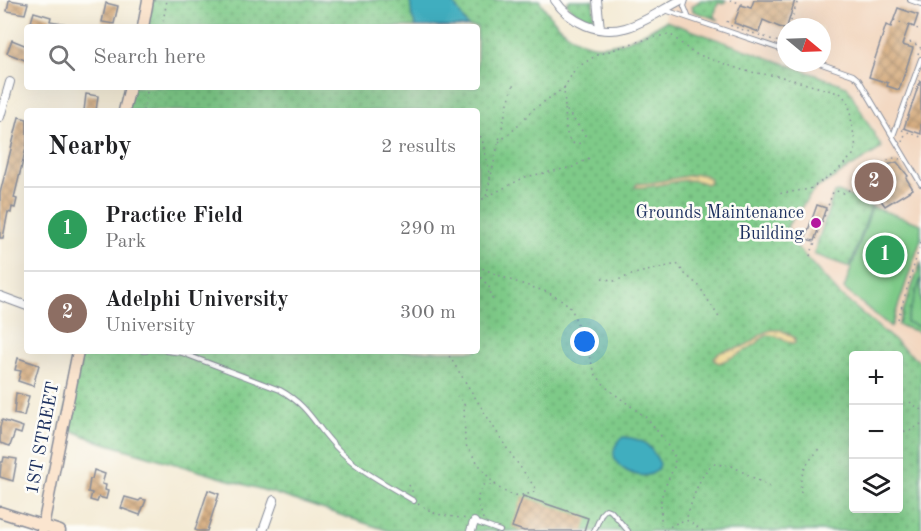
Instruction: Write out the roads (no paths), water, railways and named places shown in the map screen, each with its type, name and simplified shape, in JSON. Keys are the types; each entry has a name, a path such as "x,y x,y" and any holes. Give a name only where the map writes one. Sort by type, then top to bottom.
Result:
{"street":[{"path":"144,24 148,0"},
{"path":"556,0 570,17 589,27 600,29 625,28 681,0"},
{"path":"597,0 600,29"},
{"path":"0,117 10,82"},
{"path":"125,108 129,90"},
{"path":"0,297 24,305"},
{"name":"1ST STREET","path":"42,528 77,354"},
{"path":"263,531 274,500"},
{"path":"0,512 42,528 60,531"},
{"path":"471,531 474,522"}],"lane":[{"path":"686,0 684,6 688,16"},
{"path":"910,0 921,4"},
{"path":"664,9 777,48"},
{"path":"893,137 921,58"},
{"path":"831,68 856,77 921,184"},
{"path":"180,354 280,390 293,397 303,405 333,444 347,458 414,501"},
{"path":"594,531 606,509 611,511 628,531"},
{"path":"474,522 500,531"}],"water":[{"path":"410,0 453,0 466,24 415,24"},
{"path":"623,437 642,441 650,448 660,464 655,472 636,475 626,471 619,464 614,456 615,447"}],"place":[{"name":"Adelphi University","path":"874,182"},
{"name":"Grounds Maintenance Building","path":"816,223"},
{"name":"Practice Field","path":"885,255"}]}
